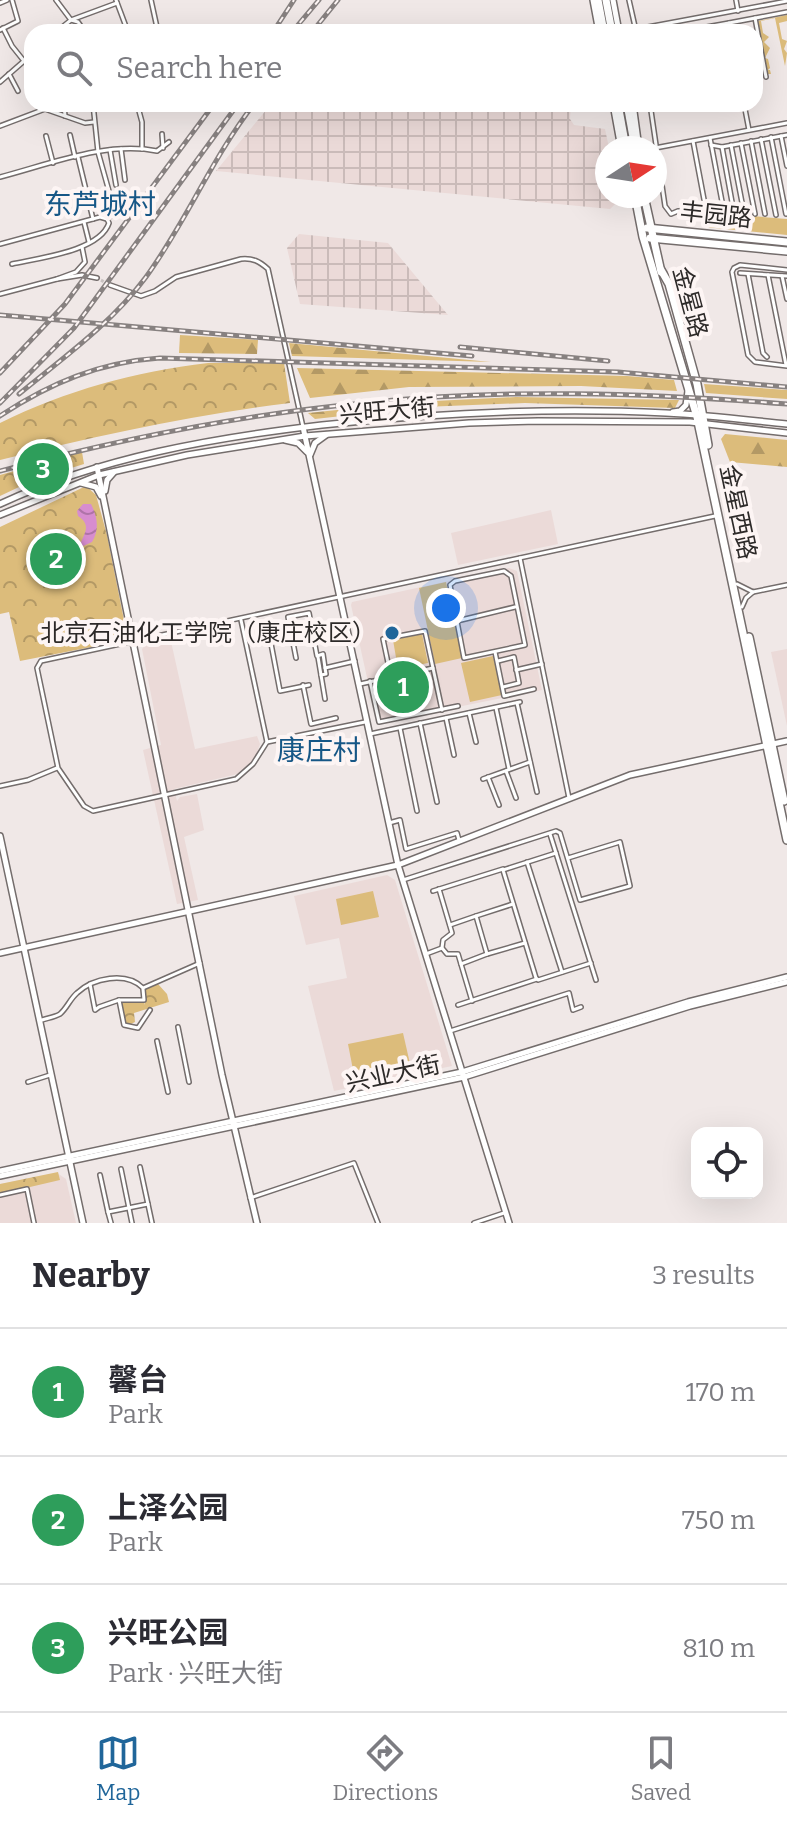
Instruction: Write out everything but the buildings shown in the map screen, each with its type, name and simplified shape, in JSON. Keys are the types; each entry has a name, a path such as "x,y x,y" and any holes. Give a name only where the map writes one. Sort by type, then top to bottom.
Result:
{"main road":[{"path":"595,0 600,24"},
{"path":"606,0 610,24"},
{"path":"617,112 622,136"},
{"path":"629,112 634,136"},
{"path":"639,208 646,228"},
{"name":"金星路","path":"645,208 648,238 669,284 697,384 700,420"},
{"name":"丰园路","path":"646,228 787,242"},
{"path":"676,241 676,235 680,232"},
{"name":"丰园路","path":"648,238 787,251"},
{"name":"金星西路","path":"648,238 651,263 700,420 742,607 787,840"},
{"path":"651,263 658,295 693,402"},
{"name":"金星西路","path":"700,420 718,515 787,818"}],"street":[{"path":"0,3 10,0 18,21 2,29 24,61 0,82"},
{"path":"56,0 71,20 79,24"},
{"path":"151,0 156,24"},
{"path":"613,0 618,24"},
{"path":"629,0 634,24"},
{"path":"736,0 738,11"},
{"path":"672,24 787,1"},
{"path":"66,24 116,2 125,24"},
{"path":"723,24 787,12"},
{"path":"609,17 614,24"},
{"path":"755,18 756,24"},
{"path":"763,61 766,77"},
{"path":"9,74 18,91"},
{"path":"0,126 37,112"},
{"path":"53,112 85,123 94,122"},
{"path":"65,112 66,117"},
{"path":"0,244 93,219 107,219 113,214 98,152 93,112"},
{"path":"139,112 142,149"},
{"path":"634,112 636,136"},
{"path":"651,112 654,136"},
{"path":"746,112 749,130"},
{"path":"667,146 787,123"},
{"path":"162,134 163,148"},
{"path":"70,135 93,219"},
{"path":"711,145 722,147 787,135"},
{"path":"46,136 53,163"},
{"path":"781,136 787,166"},
{"path":"771,137 786,214"},
{"path":"710,138 724,212"},
{"path":"761,139 776,215"},
{"path":"667,206 668,211 675,214 678,211 706,210 693,141"},
{"path":"751,141 765,214"},
{"path":"0,177 110,150 157,151 169,142"},
{"path":"741,143 755,214"},
{"path":"731,145 744,213"},
{"path":"722,147 734,213"},
{"path":"121,149 125,180"},
{"path":"110,150 116,185"},
{"path":"12,264 82,247 106,232 107,219"},
{"path":"84,222 89,242"},
{"path":"0,294 76,272 85,262 82,247"},
{"path":"110,285 141,296 176,277 241,259 251,258 268,269 398,865 509,1223"},
{"path":"768,275 786,366 755,362 748,355 732,272 740,265 787,270"},
{"path":"740,273 785,276 787,299"},
{"path":"748,274 763,353 767,357"},
{"path":"57,279 82,275 97,278"},
{"path":"669,413 684,408 688,394 687,381"},
{"name":"兴旺大街","path":"0,504 97,467 203,442 303,427 502,412 669,413 787,433"},
{"name":"兴旺大街","path":"0,515 99,475 187,455 305,436 469,423 538,421 700,420 787,424"},
{"path":"310,456 315,443 327,435"},
{"path":"282,439 298,443 310,456"},
{"path":"97,467 233,1125 257,1223"},
{"path":"105,504 105,485 115,471"},
{"path":"75,483 96,487 105,504"},
{"path":"241,619 267,742 253,764 236,779 93,811 84,806 58,768 38,663 718,515"},
{"path":"520,558 569,798"},
{"path":"504,571 511,576 517,606 525,645 464,658 450,585 455,581 504,571"},
{"path":"737,584 753,592"},
{"path":"742,607 753,592 787,585"},
{"path":"457,621 517,606"},
{"path":"296,658 288,617 309,613 325,699"},
{"path":"391,677 383,639 425,631 442,710"},
{"path":"269,633 280,691 309,685"},
{"path":"495,652 504,696 534,689"},
{"path":"317,656 323,654 326,674 321,675"},
{"path":"497,661 514,657 519,683 503,687"},
{"path":"325,668 355,661"},
{"path":"516,670 542,664"},
{"path":"360,684 433,668"},
{"path":"370,681 379,722 458,706"},
{"path":"303,685 311,724 336,718"},
{"path":"370,734 519,703 537,792"},
{"path":"496,708 516,798"},
{"path":"469,713 476,742"},
{"path":"446,718 454,755"},
{"path":"267,742 368,722"},
{"path":"420,723 437,802"},
{"path":"400,728 417,811"},
{"path":"0,953 398,865 640,772 787,741"},
{"path":"499,805 485,778 530,762"},
{"path":"0,786 28,780 58,768"},
{"path":"389,823 400,820 406,849 457,833 460,842"},
{"path":"403,880 560,833 580,900 630,886 620,842 568,858"},
{"path":"550,834 596,980"},
{"path":"0,836 83,1223"},
{"path":"472,1001 458,954 447,954 442,948 443,940 452,933 436,890 556,853"},
{"path":"527,862 562,972"},
{"path":"503,869 537,979"},
{"path":"450,925 513,904"},
{"path":"476,916 487,954"},
{"path":"461,964 525,943"},
{"path":"426,954 442,948"},
{"path":"143,988 200,963"},
{"path":"458,1005 591,963"},
{"path":"39,1020 58,1016 80,990 90,984 118,978 132,981 143,988"},
{"name":"兴业大街","path":"0,1174 463,1074 787,979"},
{"path":"90,984 95,1010 119,1000 144,1000 143,988"},
{"path":"450,1031 569,993 573,1010 581,1007"},
{"path":"119,1000 124,1025 138,1028 150,1010"},
{"path":"178,1027 189,1082"},
{"path":"157,1041 168,1092"},
{"path":"28,1082 50,1075"},
{"path":"250,1198 354,1163 378,1223"},
{"path":"140,1167 152,1223"},
{"path":"121,1169 132,1223"},
{"path":"100,1175 111,1223"},
{"path":"0,1195 27,1189 34,1223"},
{"path":"108,1212 148,1204"},
{"path":"474,1223 506,1213"}],"shaded area":[{"path":"264,112 570,112 574,125 605,129 606,136 595,136 595,208 216,171"},
{"path":"299,234 388,243 448,315 300,304 287,248"},
{"path":"551,510 558,544 458,565 451,533"},
{"path":"509,568 517,571 542,690 377,723 352,602"},
{"path":"170,637 195,749 257,736 260,744 253,764 246,772 174,789 177,801 180,797 197,794 204,830 184,837 198,900 177,904 143,750 161,745 142,649 148,642"},
{"path":"787,649 787,726 771,652"},
{"path":"387,875 395,880 452,1066 334,1091 308,986 347,978 339,938 306,945 294,896"},
{"path":"57,1173 66,1179 76,1223 0,1223 0,1184"}],"green space":[{"path":"787,15 787,21 779,23 782,39 787,41 785,66 775,18 761,21 762,24 758,21"},
{"path":"763,33 769,37 764,42 770,48 765,58 770,68 771,74 768,74 763,48"},
{"path":"716,213 787,219 787,235 705,227 705,223 715,221"},
{"path":"180,335 258,340 257,354 179,353"},
{"path":"289,343 491,362 292,356"},
{"path":"208,363 284,363 290,403 144,427 0,460 0,423 25,411 101,384"},
{"path":"297,368 627,376 674,380 677,391 581,386 409,387 310,398"},
{"path":"704,384 787,390 787,399 706,393"},
{"path":"516,397 679,400 675,408 525,403 423,407 315,419 308,413 414,402"},
{"path":"725,434 787,440 787,467 730,462 721,439"},
{"path":"82,452 84,464 36,479 0,496 0,475"},
{"path":"86,486 96,495 127,635 122,641 20,661 9,612 0,614 0,527"},
{"path":"446,582 462,658 435,664 419,588"},
{"path":"422,634 428,663 398,669 393,640"},
{"path":"493,656 502,695 470,702 461,663"},
{"path":"373,891 379,917 341,925 336,899"},
{"path":"158,984 167,994 169,1002 134,1013 135,1022 125,1023 120,1001 144,1001 145,1005 145,989"},
{"path":"403,1033 411,1068 355,1080 348,1044"},
{"path":"58,1172 60,1180 0,1194 0,1184"}],"water":[{"path":"83,504 91,504 97,527 92,542 79,548 86,527 77,511"}],"tunnel":[{"path":"97,278 110,285"}],"railway":[{"path":"278,24 294,0"},
{"path":"299,24 319,0"},
{"path":"318,24 338,0"},
{"path":"0,373 65,304 208,112"},
{"path":"0,403 74,328 232,112"},
{"path":"19,394 86,339 133,294 174,234 248,112"},
{"path":"0,315 472,356"},
{"path":"460,347 608,361"},
{"path":"0,416 76,376 117,364 160,358 618,372 787,387"},
{"path":"0,471 226,421 416,398 575,394 787,404"}],"place":[{"name":"兴旺公园","path":"43,469"},
{"name":"上泽公园","path":"56,559"},
{"name":"北京石油化工学院（康庄校区）","path":"392,633"},
{"name":"馨台","path":"403,687"}],"district":[{"name":"东芦城村","path":"100,204"},
{"name":"康庄村","path":"319,750"}]}
